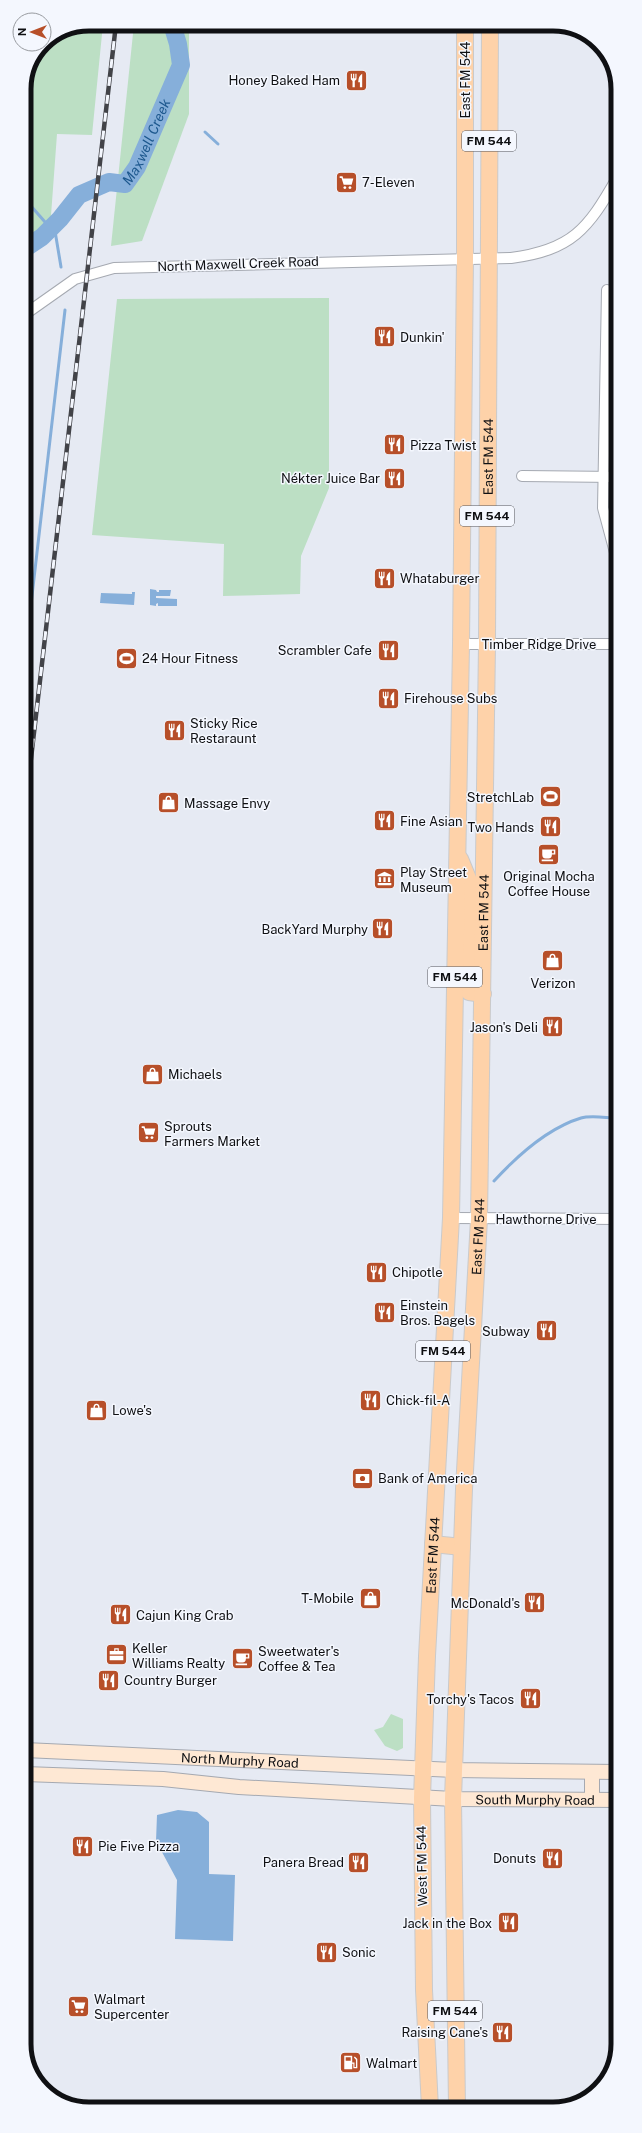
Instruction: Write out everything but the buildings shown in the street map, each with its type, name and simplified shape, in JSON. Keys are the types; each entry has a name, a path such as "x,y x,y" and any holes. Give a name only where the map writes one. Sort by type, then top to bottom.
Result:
{"main road":[{"name":"East FM 544","path":"424,1768 433,1544 450,1218 461,644 465,258 465,31"},
{"name":"East FM 544","path":"452,1800 462,1547 479,1218 487,644 490,31"},
{"path":"457,852 469,881 470,992 482,994"},
{"path":"433,1544 462,1547"},
{"name":"North Murphy Road","path":"31,1750 454,1770"},
{"path":"143,1755 143,1778"},
{"name":"West FM 544","path":"424,1768 422,1798 424,1990 430,2102"},
{"path":"454,1770 611,1772"},
{"path":"592,1772 592,1800"},
{"name":"North Murphy Road","path":"31,1774 143,1778 239,1787 452,1800"},
{"name":"South Murphy Road","path":"452,1800 611,1800"},
{"name":"FM 544","path":"452,1800 457,2102"}],"street":[{"name":"North Maxwell Creek Road","path":"31,310 75,279 114,268 488,258 531,255 579,234 611,194"},
{"path":"606,290 603,508 611,538"},
{"path":"522,476 611,477"},
{"name":"Timber Ridge Drive","path":"461,644 611,644"},
{"name":"Hawthorne Drive","path":"450,1218 611,1219"}],"green space":[{"path":"102,31 92,135 57,134 50,229 42,237 31,244 32,78 35,67 41,57 45,52 52,52 52,45 57,41 67,35 78,32"},
{"path":"133,31 189,31 189,114 142,241 111,246"},
{"path":"329,298 329,488 301,556 300,594 223,596 224,544 92,535 117,299"},
{"path":"391,1714 403,1719 403,1748 397,1751 385,1746 374,1730 383,1727"}],"water":[{"path":"150,589 156,590 157,592 159,592 159,590 171,590 170,596 156,596 156,598 177,599 177,606 158,606 158,603 156,606 150,605"},
{"path":"132,592 135,592 134,605 100,603 101,593 132,594"},
{"path":"178,1810 197,1812 209,1822 209,1874 235,1875 233,1941 175,1939 177,1880 156,1841 157,1815"}],"waterway":[{"name":"Maxwell Creek","path":"31,244 42,237 60,219 79,195 109,182 125,184 137,167 181,65 178,44 174,31"},
{"path":"205,132 218,144"},
{"name":"Maxwell Creek","path":"31,206 45,222 54,225 61,267"},
{"path":"31,604 65,310"},
{"path":"494,1181 523,1153 545,1136 557,1129 585,1117 611,1118"}],"railway":[{"path":"31,759 115,31"}],"place":[{"name":"Honey Baked Ham","path":"356,80"},
{"name":"7-Eleven","path":"346,182"},
{"name":"Dunkin'","path":"384,337"},
{"name":"Pizza Twist","path":"394,445"},
{"name":"Nékter Juice Bar","path":"395,478"},
{"name":"Whataburger","path":"385,578"},
{"name":"Scrambler Cafe","path":"388,650"},
{"name":"24 Hour Fitness","path":"127,658"},
{"name":"Firehouse Subs","path":"388,698"},
{"name":"Sticky Rice Restaraunt","path":"174,730"},
{"name":"StretchLab","path":"550,797"},
{"name":"Massage Envy","path":"169,803"},
{"name":"Fine Asian","path":"385,821"},
{"name":"Two Hands","path":"550,827"},
{"name":"Original Mocha Coffee House","path":"549,854"},
{"name":"Play Street Museum","path":"385,879"},
{"name":"BackYard Murphy","path":"383,929"},
{"name":"Verizon","path":"553,961"},
{"name":"Jason's Deli","path":"553,1027"},
{"name":"Michaels","path":"153,1074"},
{"name":"Sprouts Farmers Market","path":"149,1133"},
{"name":"Chipotle","path":"376,1272"},
{"name":"Einstein Bros. Bagels","path":"384,1312"},
{"name":"Subway","path":"546,1331"},
{"name":"Chick-fil-A","path":"371,1400"},
{"name":"Lowe's","path":"96,1410"},
{"name":"Bank of America","path":"362,1478"},
{"name":"T-Mobile","path":"370,1598"},
{"name":"McDonald's","path":"535,1603"},
{"name":"Cajun King Crab","path":"120,1615"},
{"name":"Keller Williams Realty","path":"117,1655"},
{"name":"Sweetwater's Coffee & Tea","path":"243,1658"},
{"name":"Country Burger","path":"108,1680"},
{"name":"Torchy's Tacos","path":"530,1699"},
{"name":"Pie Five Pizza","path":"82,1846"},
{"name":"Donuts","path":"552,1858"},
{"name":"Panera Bread","path":"359,1862"},
{"name":"Jack in the Box","path":"508,1923"},
{"name":"Sonic","path":"327,1952"},
{"name":"Walmart Supercenter","path":"79,2006"},
{"name":"Raising Cane's","path":"503,2032"},
{"name":"Walmart","path":"350,2063"}]}
